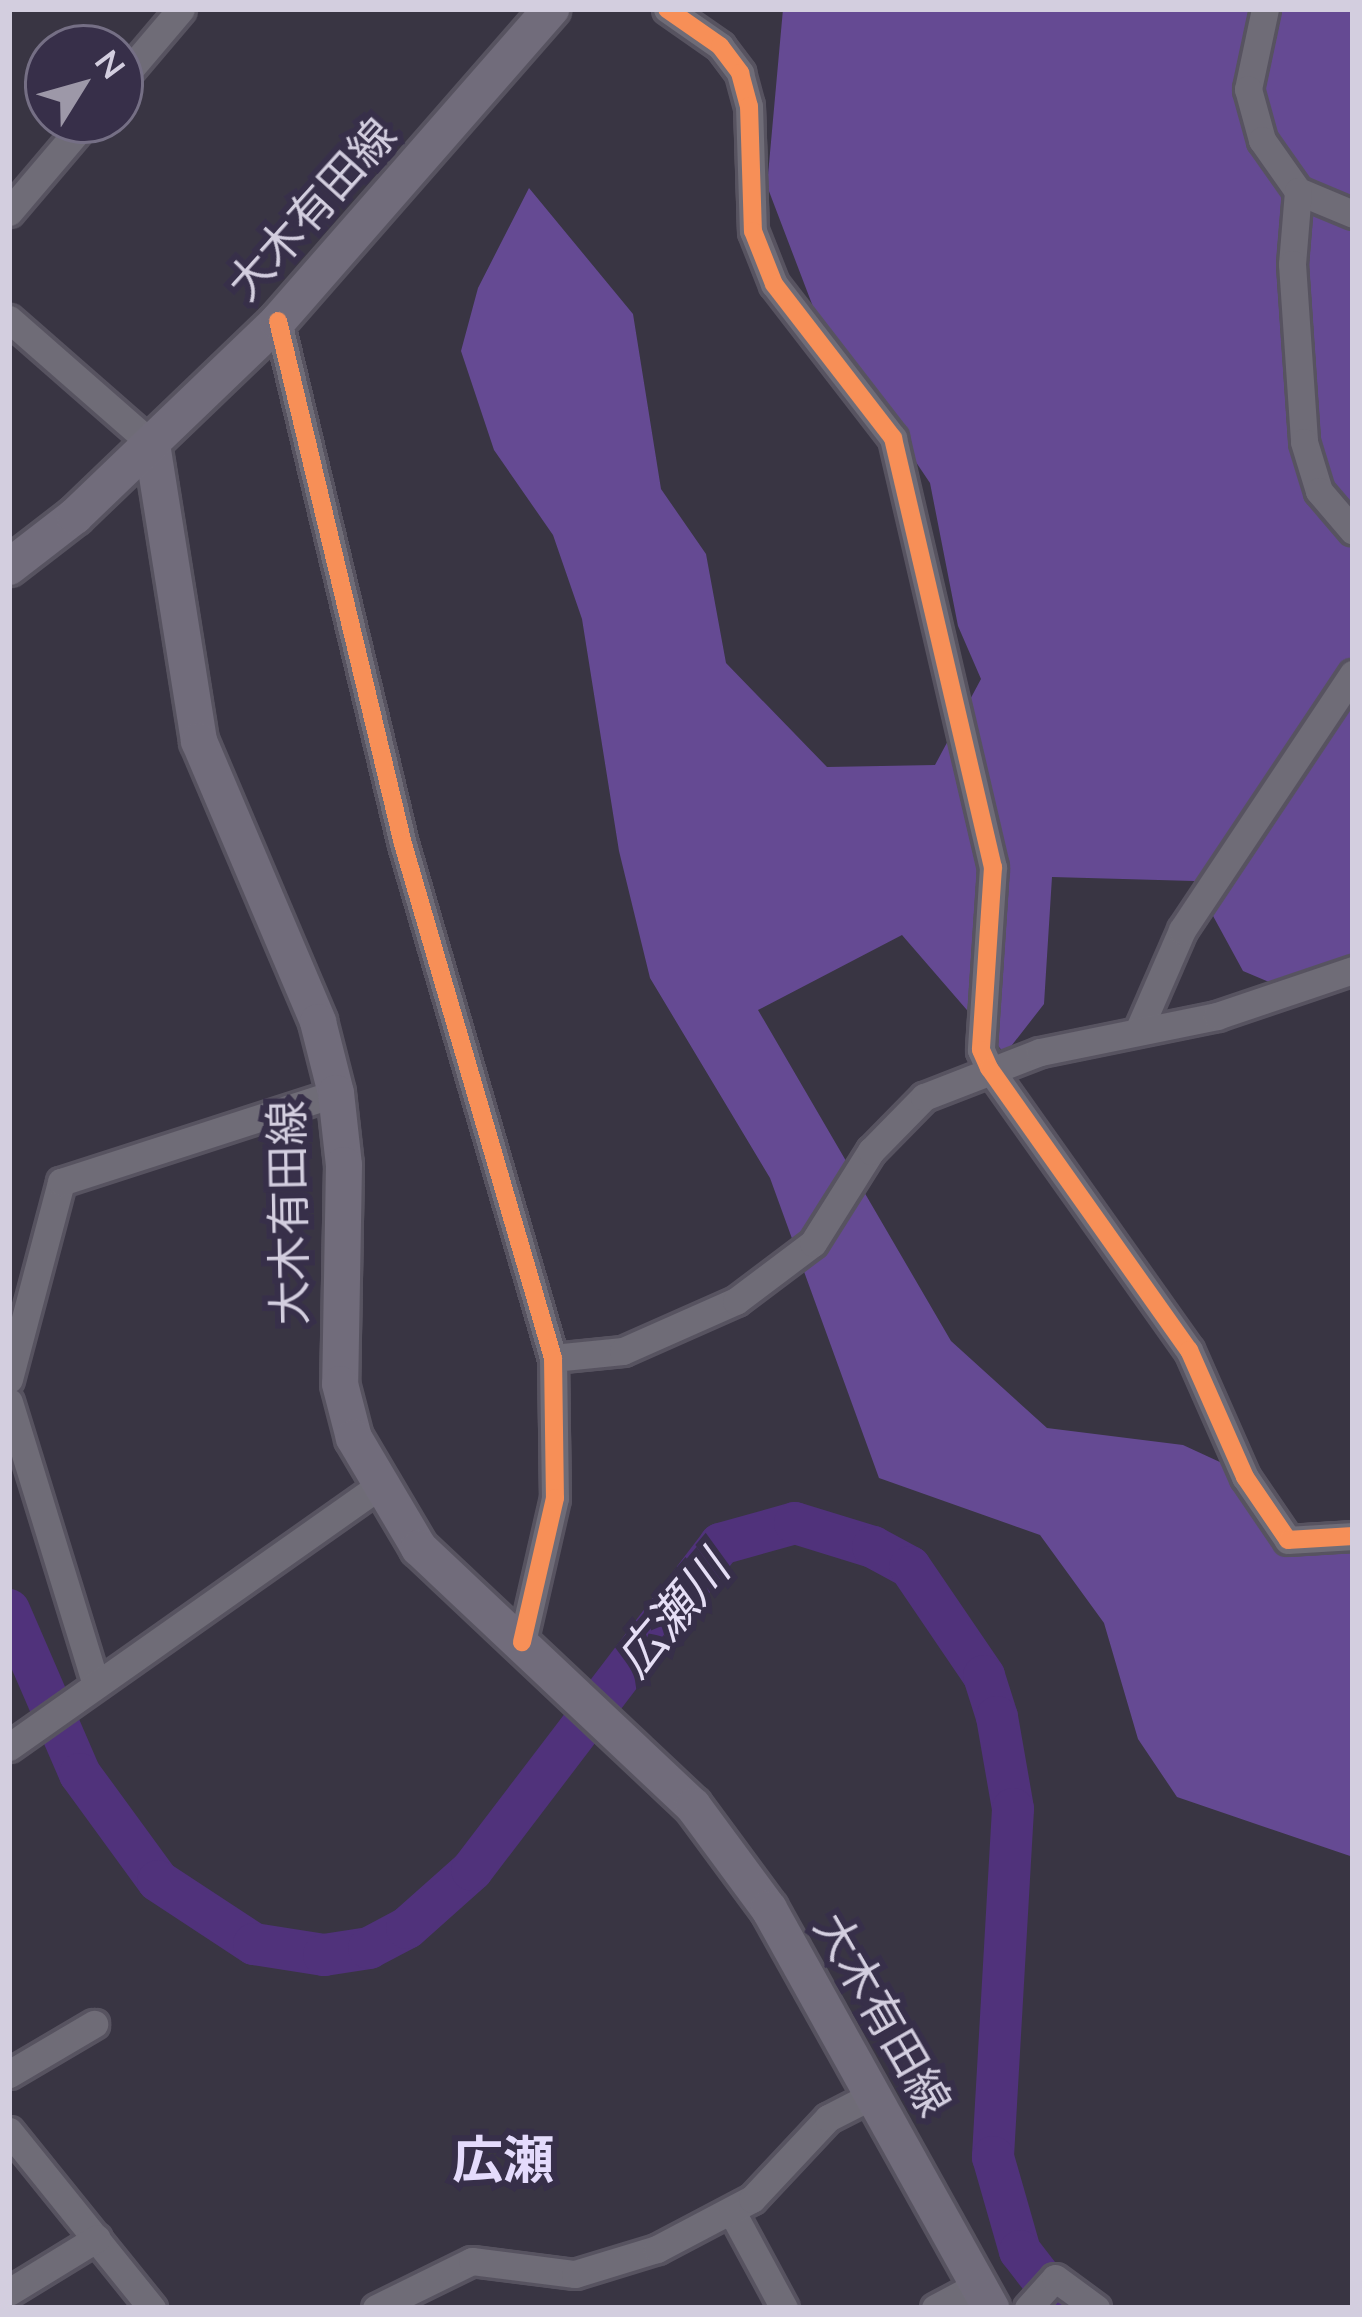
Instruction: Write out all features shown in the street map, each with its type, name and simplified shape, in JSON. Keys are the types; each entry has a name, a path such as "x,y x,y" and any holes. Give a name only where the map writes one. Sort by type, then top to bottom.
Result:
{"main road":[{"name":"大木有田線","path":"551,9 278,321 152,444 200,741 318,1022 336,1093 344,1165 340,1384 377,1487 419,1548 693,1807 769,1909 984,2296"},
{"path":"9,567 152,444"}],"street":[{"path":"144,53 181,9"},
{"path":"667,9 720,46 740,73 749,106 750,215 774,284 892,438 993,867 981,1050 1189,1350 1245,1477 1288,1540 1353,1537"},
{"path":"1264,9 1248,89 1262,140 1298,191 1353,214"},
{"path":"9,212 67,144"},
{"path":"1298,191 1292,264 1304,442 1319,491 1353,531"},
{"path":"9,319 152,444"},
{"path":"278,321 403,844 553,1358 555,1498 522,1642"},
{"path":"1139,1029 1182,930 1353,674"},
{"path":"553,1358 622,1351 736,1301 813,1243 897,1119 989,1067 1139,1029 1217,1016 1353,970"},
{"path":"9,1379 61,1181 336,1093"},
{"path":"9,1402 95,1682"},
{"path":"9,1747 377,1487"},
{"path":"9,2074 94,2024"},
{"path":"376,2308 472,2261 575,2274 657,2249 732,2212 828,2118 871,2096"},
{"path":"9,2131 152,2308"},
{"path":"732,2212 784,2308"},
{"path":"9,2292 97,2238"},
{"path":"1028,2308 1055,2278 1096,2308"},
{"path":"935,2308 984,2296"}],"shaded area":[{"path":"783,9 1353,9 1353,975 1283,988 1243,971 1194,881 1052,877 1044,1004 1005,1054 902,935 758,1010 951,1341 1047,1428 1183,1445 1222,1463 1280,1553 1353,1545 1353,1857 1177,1797 1138,1739 1104,1623 1040,1535 879,1478 770,1178 650,978 619,851 582,619 553,535 494,450 461,351 478,288 529,188 633,314 661,489 706,554 726,663 827,767 935,765 981,679 958,626 930,483 815,312 767,186"}],"waterway":[{"name":"広瀬川","path":"9,1610 80,1774 158,1881 254,1944 324,1955 369,1948 407,1928 472,1870 720,1544 795,1523 873,1547 910,1567 984,1676 997,1717 1013,1809 993,2157 1020,2251 1064,2308"}],"cycle path":[{"path":"667,9 720,46 740,73 749,106 753,231 774,284 893,438 993,867 981,1050 989,1068 1189,1350 1245,1477 1288,1540 1353,1536"},
{"path":"278,321 403,844 553,1358 555,1498 522,1642"}],"district":[{"name":"広瀬","path":"503,2159"}]}
